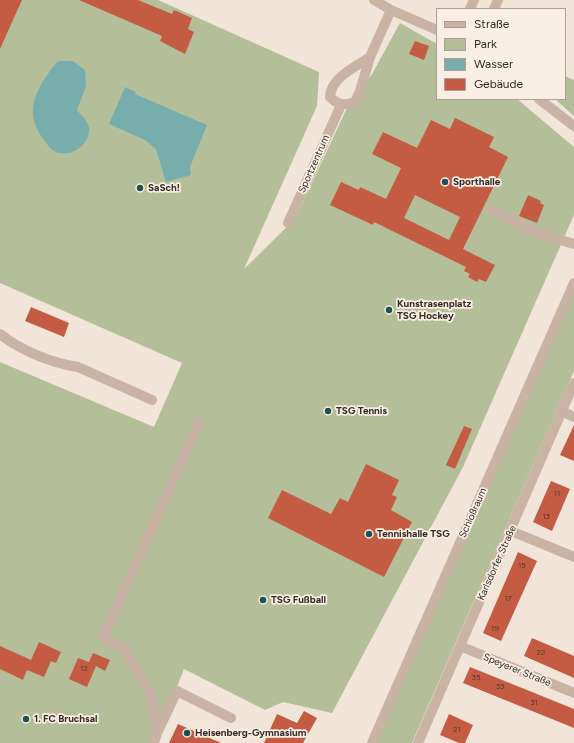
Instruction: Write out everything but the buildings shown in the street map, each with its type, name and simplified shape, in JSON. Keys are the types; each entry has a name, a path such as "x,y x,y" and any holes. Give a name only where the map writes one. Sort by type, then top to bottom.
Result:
{"street":[{"path":"374,0 391,10 436,30"},
{"path":"370,56 337,79 330,89 330,97 341,104 355,102 360,91 370,56 391,10"},
{"path":"540,100 574,126"},
{"name":"Sportzentrum","path":"288,222 341,104"},
{"path":"491,210 534,232 574,244"},
{"name":"Schloßraum","path":"372,743 574,283"},
{"path":"0,334 14,345 66,365 78,367 152,400"},
{"name":"Karlsdorfer Straße","path":"418,743 574,383"},
{"path":"562,411 574,417"},
{"path":"157,733 152,696 131,658 124,648 103,637 199,423"},
{"path":"511,531 574,557"},
{"name":"Speyerer Straße","path":"460,646 574,693"},
{"path":"154,743 157,733 177,691 231,718"}],"green space":[{"path":"0,0 158,0 319,72 317,106 244,269 295,219 346,110 372,74 400,23 436,43 436,100 518,100 574,147 574,215 463,467 332,713 283,702 265,710 184,669 155,743 0,743 0,362 154,427 182,363 0,283"},
{"path":"566,76 574,80 574,116 556,100 566,100"},
{"path":"574,293 574,371 412,743 377,743"}],"water":[{"path":"58,61 73,61 85,70 86,86 77,110 87,123 89,134 87,139 80,147 71,152 65,153 53,150 44,140 37,129 33,109 35,99 44,79"},
{"path":"125,87 136,92 135,94 207,125 190,167 191,175 166,182 156,149 145,140 109,124"}],"place":[{"name":"Sporthalle","path":"445,182"},
{"name":"SaSch!","path":"140,188"},
{"name":"Kunstrasenplatz TSG Hockey","path":"389,310"},
{"name":"TSG Tennis","path":"328,411"},
{"name":"Tennishalle TSG","path":"369,534"},
{"name":"TSG Fußball","path":"263,600"},
{"name":"1. FC Bruchsal","path":"26,719"},
{"name":"Heisenberg-Gymnasium","path":"187,733"}]}
